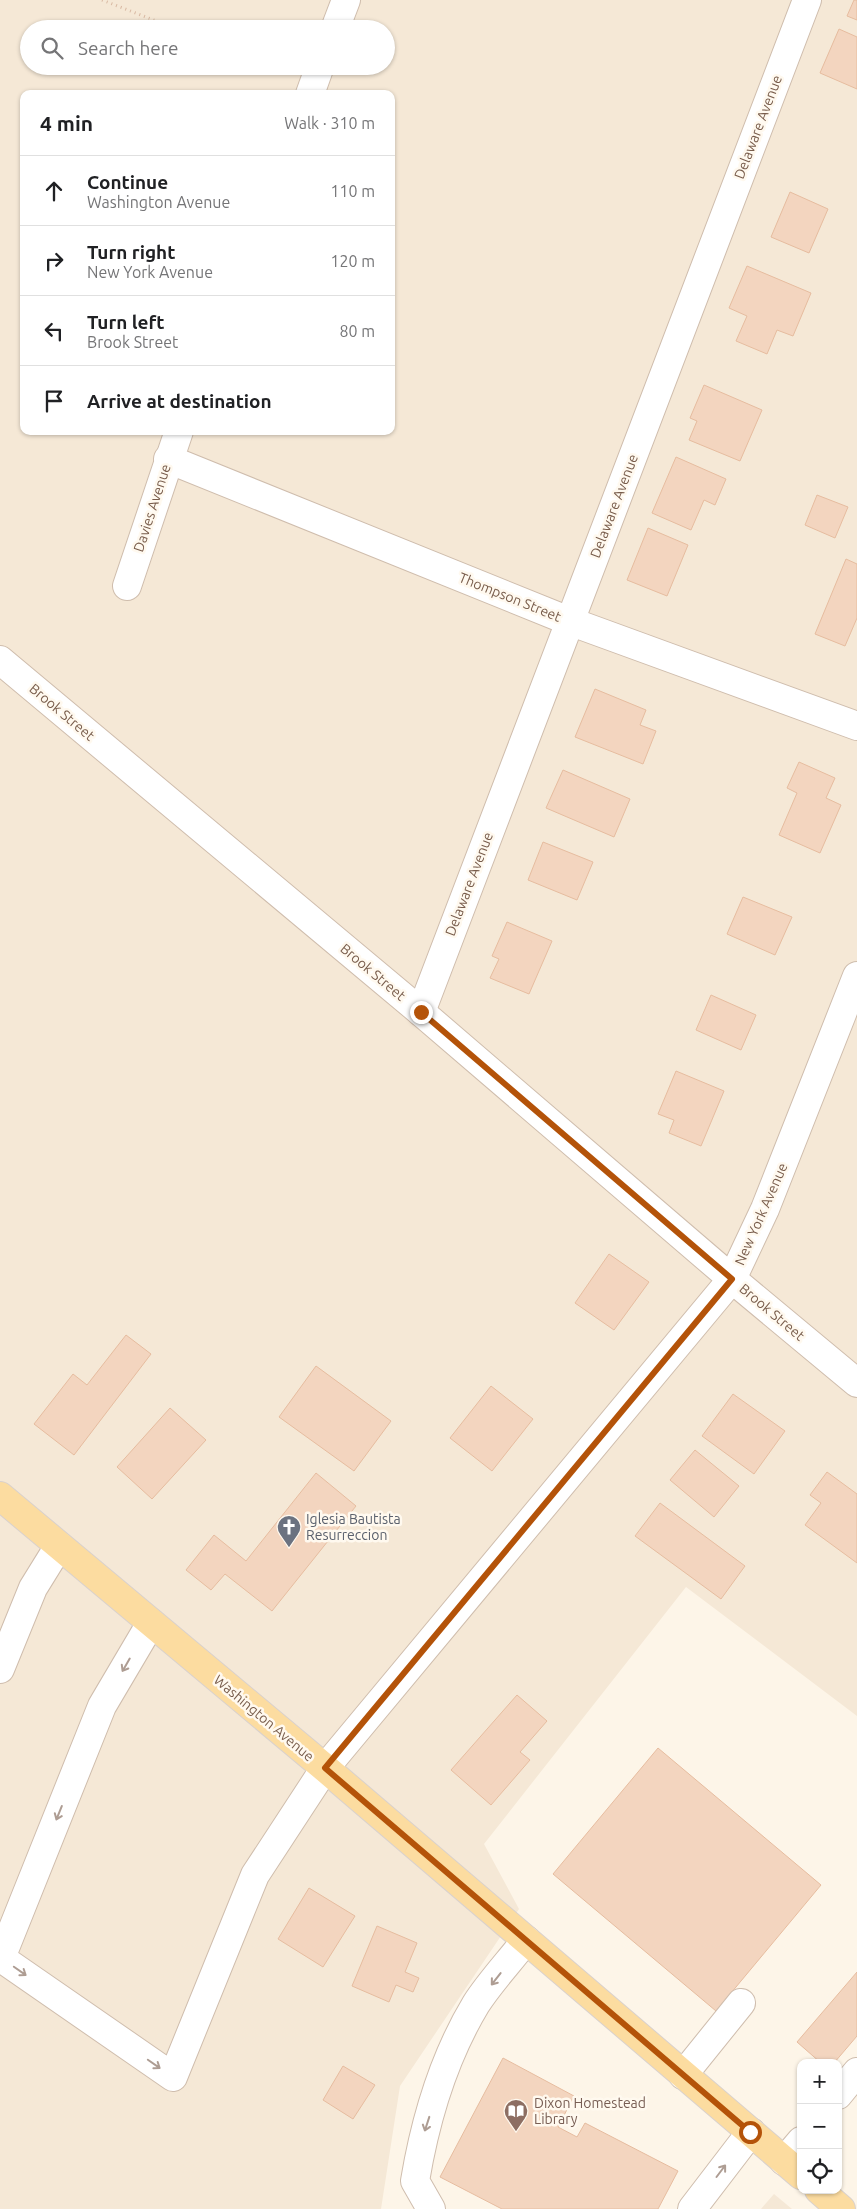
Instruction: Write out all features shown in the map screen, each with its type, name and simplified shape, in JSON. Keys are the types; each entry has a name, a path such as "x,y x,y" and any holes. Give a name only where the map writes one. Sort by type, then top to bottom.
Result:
{"main road":[{"name":"Washington Avenue","path":"0,1496 325,1768 750,2132 795,2159"},
{"path":"824,2194 841,2209"}],"street":[{"path":"338,20 346,0"},
{"name":"Delaware Avenue","path":"421,1012 807,0"},
{"path":"311,90 317,75"},
{"name":"Davies Avenue","path":"127,586 177,435"},
{"name":"Thompson Street","path":"168,459 569,621 857,726"},
{"name":"Brook Street","path":"0,660 421,1012 732,1279 857,1383"},
{"name":"New York Avenue","path":"150,1623 102,1706 1,1958 173,2077 255,1875 325,1768 732,1279 765,1209 857,976"},
{"path":"0,1670 33,1588 59,1546"},
{"path":"431,2209 415,2182 422,2142 451,2053 476,2003 526,1940"},
{"path":"683,2075 741,2003"},
{"path":"842,2090 857,2072"},
{"path":"692,2209 750,2132"}],"path":[{"path":"102,0 154,20"}],"shaded area":[{"path":"0,0 857,0 857,1716 686,1587 484,1844 519,1909 400,2086 381,2209 0,2209"},
{"path":"774,2194 792,2209 761,2209"}],"building":[{"path":"854,0 857,0 857,20 847,16"},
{"path":"839,29 857,37 857,89 820,73"},
{"path":"790,192 828,209 809,253 771,237"},
{"path":"747,266 811,293 793,336 777,330 767,354 736,341 747,316 729,308"},
{"path":"704,385 762,410 740,461 689,440 697,421 690,418"},
{"path":"676,457 726,479 715,505 704,500 691,530 652,513"},
{"path":"817,495 848,507 835,538 805,525"},
{"path":"648,528 688,545 667,596 627,580"},
{"path":"846,559 857,564 857,618 845,646 815,634"},
{"path":"595,689 646,710 640,725 656,731 643,764 575,737"},
{"path":"799,762 835,778 826,798 841,805 820,853 779,835 797,793 787,788"},
{"path":"563,770 630,799 614,837 546,808"},
{"path":"543,842 593,862 577,900 528,880"},
{"path":"743,897 792,917 775,955 727,934"},
{"path":"507,922 552,941 529,994 490,978 499,959 492,956"},
{"path":"711,995 756,1015 741,1050 696,1030"},
{"path":"676,1071 724,1091 701,1146 669,1133 674,1120 658,1114"},
{"path":"609,1254 649,1282 614,1330 575,1303"},
{"path":"126,1335 151,1354 74,1455 34,1424 73,1374 87,1385"},
{"path":"316,1366 391,1421 354,1471 279,1417"},
{"path":"491,1386 533,1419 492,1471 450,1438"},
{"path":"733,1394 785,1431 754,1474 702,1436"},
{"path":"170,1408 206,1440 152,1499 117,1467"},
{"path":"695,1450 739,1486 714,1517 670,1480"},
{"path":"827,1472 857,1494 857,1563 805,1525 821,1503 810,1495"},
{"name":"Iglesia Bautista Resurreccion","path":"316,1473 356,1506 272,1611 225,1574 211,1590 186,1570 214,1535 246,1561"},
{"path":"660,1503 745,1566 721,1599 635,1536"},
{"path":"517,1695 547,1721 520,1752 530,1760 491,1805 451,1770"},
{"path":"658,1748 821,1885 716,2011 553,1874"},
{"path":"309,1888 355,1916 323,1967 278,1939"},
{"path":"377,1926 417,1943 405,1972 419,1978 413,1992 396,1985 389,2002 352,1986"},
{"path":"857,1972 857,2036 837,2059 816,2059 797,2042"},
{"name":"Dixon Homestead Library","path":"503,2058 574,2096 558,2127 577,2137 585,2123 678,2171 658,2209 502,2209 440,2177"},
{"path":"343,2066 375,2085 353,2119 323,2100"}],"place":[{"name":"Iglesia Bautista Resurreccion","path":"289,1548"},
{"name":"Dixon Homestead Library","path":"516,2132"}],"route":[{"path":"421,1012 732,1279 325,1768 750,2132"}]}
